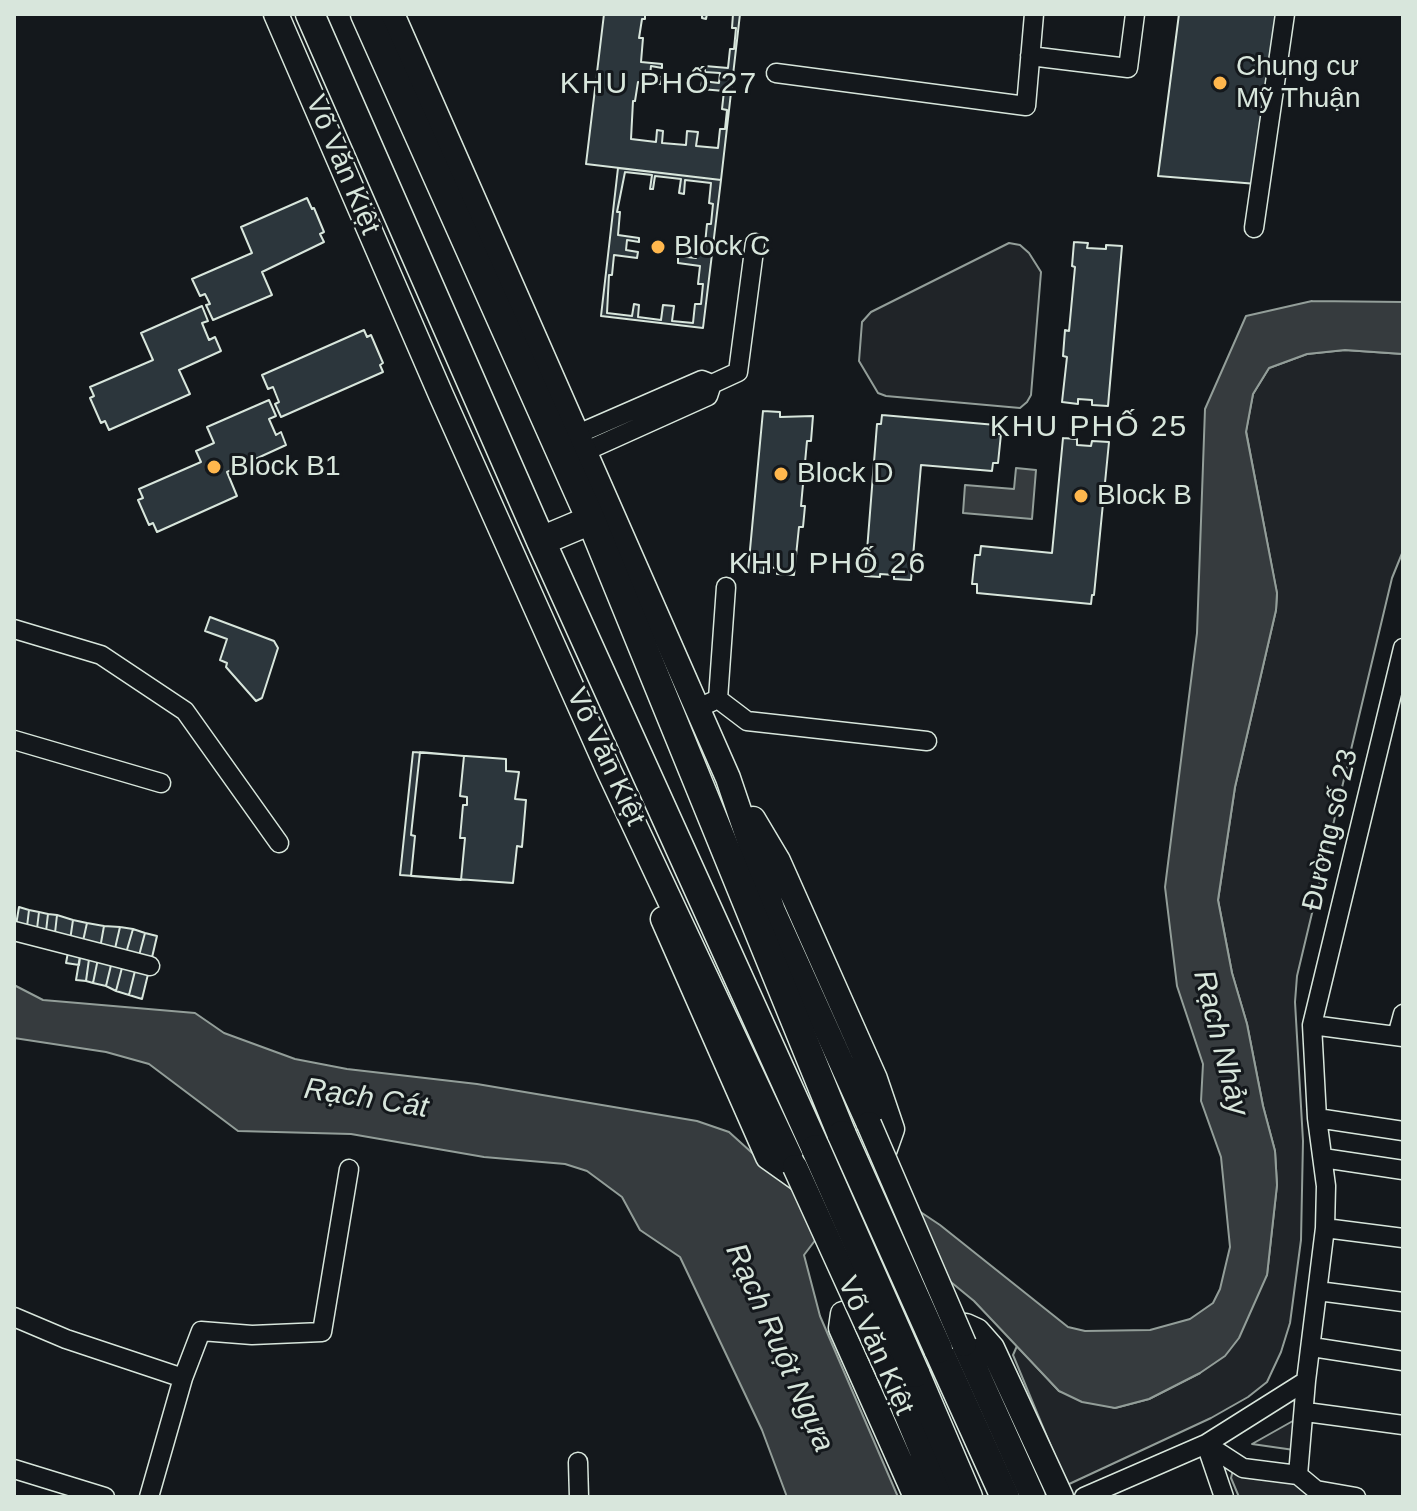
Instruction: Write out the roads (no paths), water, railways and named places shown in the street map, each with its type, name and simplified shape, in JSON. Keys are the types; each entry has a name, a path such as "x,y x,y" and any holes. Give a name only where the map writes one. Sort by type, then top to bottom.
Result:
{"highway":[{"name":"Võ Văn Kiệt","path":"310,14 806,1158 904,1378 968,1497"},
{"name":"Võ Văn Kiệt","path":"365,14 591,520 842,1135 951,1346 1005,1497"},
{"path":"541,541 591,520"}],"main road":[{"name":"Võ Văn Kiệt","path":"276,14 609,771 806,1158"},
{"name":"Võ Văn Kiệt","path":"392,14 582,443 707,703 728,778 773,911 869,1124 951,1346 1033,1497"},
{"path":"609,771 634,853 768,1157 799,1179 820,1182 868,1172 881,1160 892,1129 875,1079 778,861 728,778"},
{"path":"916,1497 841,1328 843,1314 861,1310 966,1326 977,1331 992,1348 1061,1497"},
{"name":"Võ Văn Kiệt","path":"904,1378 941,1497"}],"street":[{"path":"776,73 1026,106 1034,14"},
{"path":"1030,56 1128,68 1135,14"},
{"path":"1254,228 1285,14"},
{"path":"582,443 615,428 708,396 712,384 738,372 755,243"},
{"path":"726,587 707,703 747,721 927,741"},
{"path":"14,629 101,655 185,711 279,843"},
{"name":"Đường số 23","path":"1298,1475 1325,1228 1323,1158 1317,1118 1312,1025 1403,648"},
{"path":"14,740 161,783"},
{"path":"14,931 150,966"},
{"path":"1312,1025 1400,1036 1403,1014"},
{"path":"1317,1118 1403,1131"},
{"path":"1323,1158 1403,1170"},
{"path":"149,1497 183,1378 201,1331 252,1335 322,1332 349,1169"},
{"path":"1325,1228 1403,1238"},
{"path":"1318,1291 1403,1302"},
{"path":"14,1317 66,1339 183,1378"},
{"path":"1312,1347 1403,1361"},
{"path":"1087,1496 1206,1444 1306,1381"},
{"path":"1306,1412 1403,1425"},
{"path":"1206,1444 1243,1468 1298,1475 1315,1494 1356,1497"},
{"path":"1206,1444 1224,1497"},
{"path":"578,1462 579,1497"},
{"path":"14,1469 105,1497"}],"water":[{"path":"1312,301 1403,302 1403,354 1345,350 1307,354 1269,368 1253,394 1246,432 1277,593 1276,610 1235,787 1218,900 1232,973 1247,1024 1275,1151 1277,1185 1267,1275 1239,1338 1225,1356 1200,1373 1149,1399 1115,1408 1082,1402 1059,1391 974,1301 902,1242 878,1227 859,1222 826,1226 804,1255 820,1316 898,1497 787,1497 762,1430 680,1257 640,1230 622,1197 587,1171 565,1164 484,1157 351,1134 238,1131 149,1064 106,1052 14,1038 14,985 43,1000 195,1013 224,1033 295,1059 347,1069 477,1084 697,1121 729,1132 771,1170 803,1188 881,1194 907,1203 940,1225 1068,1327 1085,1331 1150,1330 1190,1319 1213,1303 1220,1289 1230,1247 1221,1157 1201,1101 1203,1064 1177,986 1165,887 1197,633 1205,409 1246,316"},
{"path":"1016,468 1036,470 1032,519 963,513 965,485 1014,489"}],"place":[{"name":"Chung cư Mỹ Thuận","path":"1220,83"},
{"name":"Block C","path":"658,247"},
{"name":"Block B1","path":"214,467"},
{"name":"Block D","path":"781,474"},
{"name":"Block B","path":"1081,496"}],"district":[{"name":"KHU PHỐ 27","path":"659,85"},
{"name":"KHU PHỐ 25","path":"1089,428"},
{"name":"KHU PHỐ 26","path":"828,565"}],"water label":[{"name":"Rạch Nhảy","path":"1220,1043"},
{"name":"Rạch Cát","path":"366,1099"},
{"name":"Rạch Ruột Ngựa","path":"779,1348"}]}
